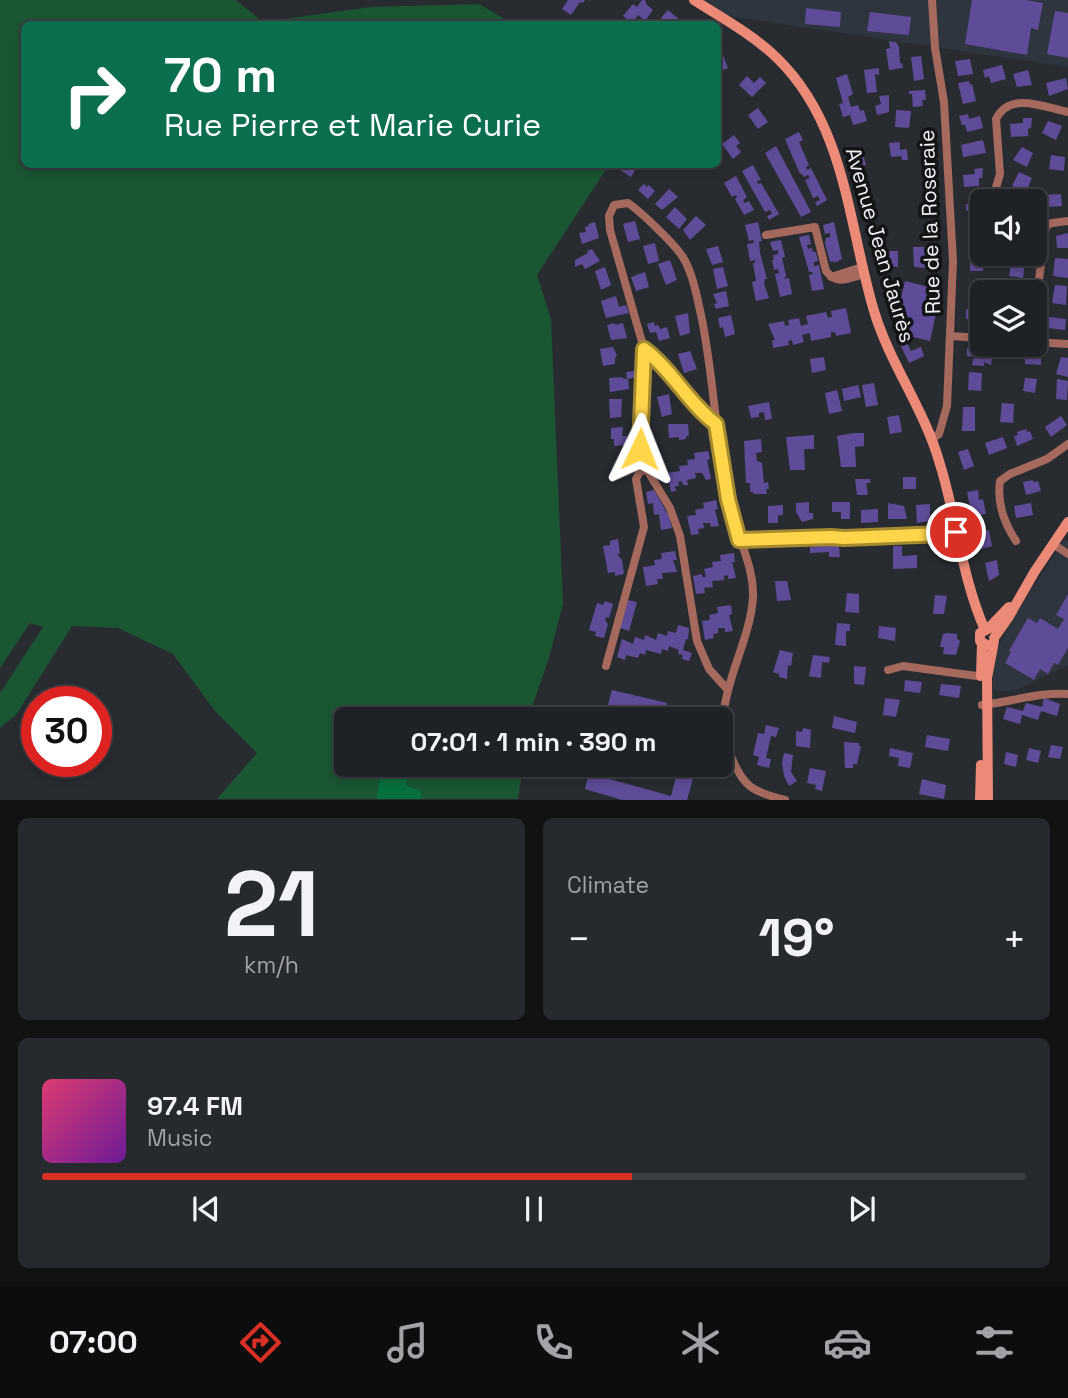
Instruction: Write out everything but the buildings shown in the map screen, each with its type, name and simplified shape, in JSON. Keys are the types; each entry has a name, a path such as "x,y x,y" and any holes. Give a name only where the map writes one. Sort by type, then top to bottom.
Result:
{"main road":[{"name":"Avenue Jean Jaurès","path":"694,0 744,31 776,57 814,106 836,156 880,331 939,460 968,587 970,611 987,636"},
{"path":"987,636 1018,597 1068,522"},
{"name":"Avenue Jean Jaurès","path":"968,587 987,636 984,705 988,800"},
{"path":"987,636 1008,618 1018,597"},
{"path":"976,609 986,615 1005,613"},
{"name":"Avenue Jean Jaurès","path":"980,800 984,705"}],"street":[{"name":"Rue de la Roseraie","path":"931,439 939,434 947,407 953,261 944,102 935,48 932,0"},
{"path":"996,189 1000,173 996,119 1000,111 1006,105 1020,102 1068,111"},
{"path":"640,449 644,349 610,230 609,216 614,205 621,203 628,203 639,210 684,258 697,298 705,333 728,499 751,577 753,596 727,689 721,731 737,772 758,793 785,800"},
{"path":"1039,280 1046,226 1068,221"},
{"path":"766,235 815,227 819,234 826,271 831,277 863,271"},
{"path":"950,336 970,337"},
{"path":"1047,343 1068,344"},
{"path":"644,349 659,361 700,412 716,424"},
{"path":"1016,541 1005,526 1000,481 1010,474 1047,459 1068,444"},
{"path":"606,666 644,527 636,479 640,471 647,470 670,508 680,537 697,640 709,669 727,689"},
{"path":"739,540 956,532"},
{"path":"1052,544 1068,554"},
{"path":"888,670 903,666 984,677"},
{"path":"984,705 1047,693 1068,694"}],"shaded area":[{"path":"705,0 1068,0 1068,67 728,16"},
{"path":"1065,538 1068,542 1068,665 1013,692 993,690 993,660 1008,626"}],"green space":[{"path":"0,0 236,0 262,21 21,21 21,168 607,168 537,275 551,319 563,604 532,707 334,707 334,777 380,777 377,799 217,799 257,753 215,711 173,654 118,628 72,626 34,686 21,686 21,707 0,728 0,693 43,627 30,623 0,668"},
{"path":"479,4 508,21 270,21 371,7"},
{"path":"380,777 408,777 406,785 422,792 420,799 377,799"},
{"path":"407,777 521,777 518,799 420,799 421,792 406,785"}],"route":[{"path":"640,449 644,349 659,361 700,412 716,424 728,499 739,540 956,532"}]}
